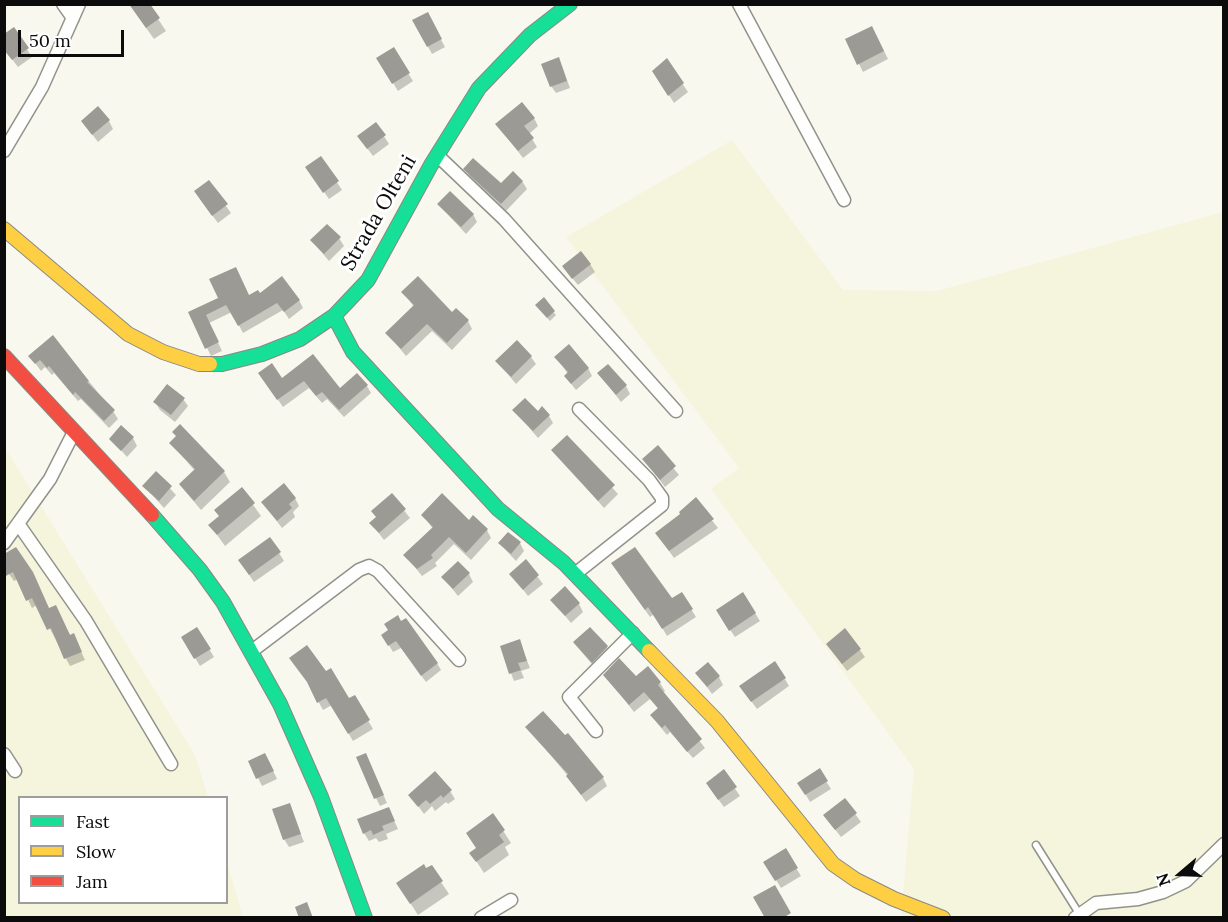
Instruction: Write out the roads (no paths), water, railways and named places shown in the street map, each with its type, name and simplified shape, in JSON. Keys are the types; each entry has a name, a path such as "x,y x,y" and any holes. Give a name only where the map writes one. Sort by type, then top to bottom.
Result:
{"street":[{"path":"63,4 73,18"},
{"path":"4,151 42,87 79,4"},
{"name":"Strada Olteni","path":"4,229 128,334 163,352 199,364 222,364 262,354 300,339 334,316 368,280 437,155 479,88 530,35 570,4"},
{"path":"739,4 844,200"},
{"path":"437,155 504,219 676,411"},
{"path":"334,316 353,352 498,509 575,574 717,721 832,864 856,880 894,899 943,918"},
{"path":"4,356 200,570 252,651 280,704 321,797 365,918"},
{"path":"575,574 646,520 662,505 662,498 649,480 579,409"},
{"path":"4,543 50,479 74,432"},
{"path":"19,525 86,621 171,764"},
{"path":"252,651 359,570 369,566 378,571 459,660"},
{"path":"596,731 569,698 633,633"},
{"path":"4,754 15,771"},
{"path":"1078,916 1096,903 1138,899 1163,892 1186,881 1224,844"},
{"path":"481,918 511,900"}],"lane":[{"path":"1036,846 1078,916"}]}
